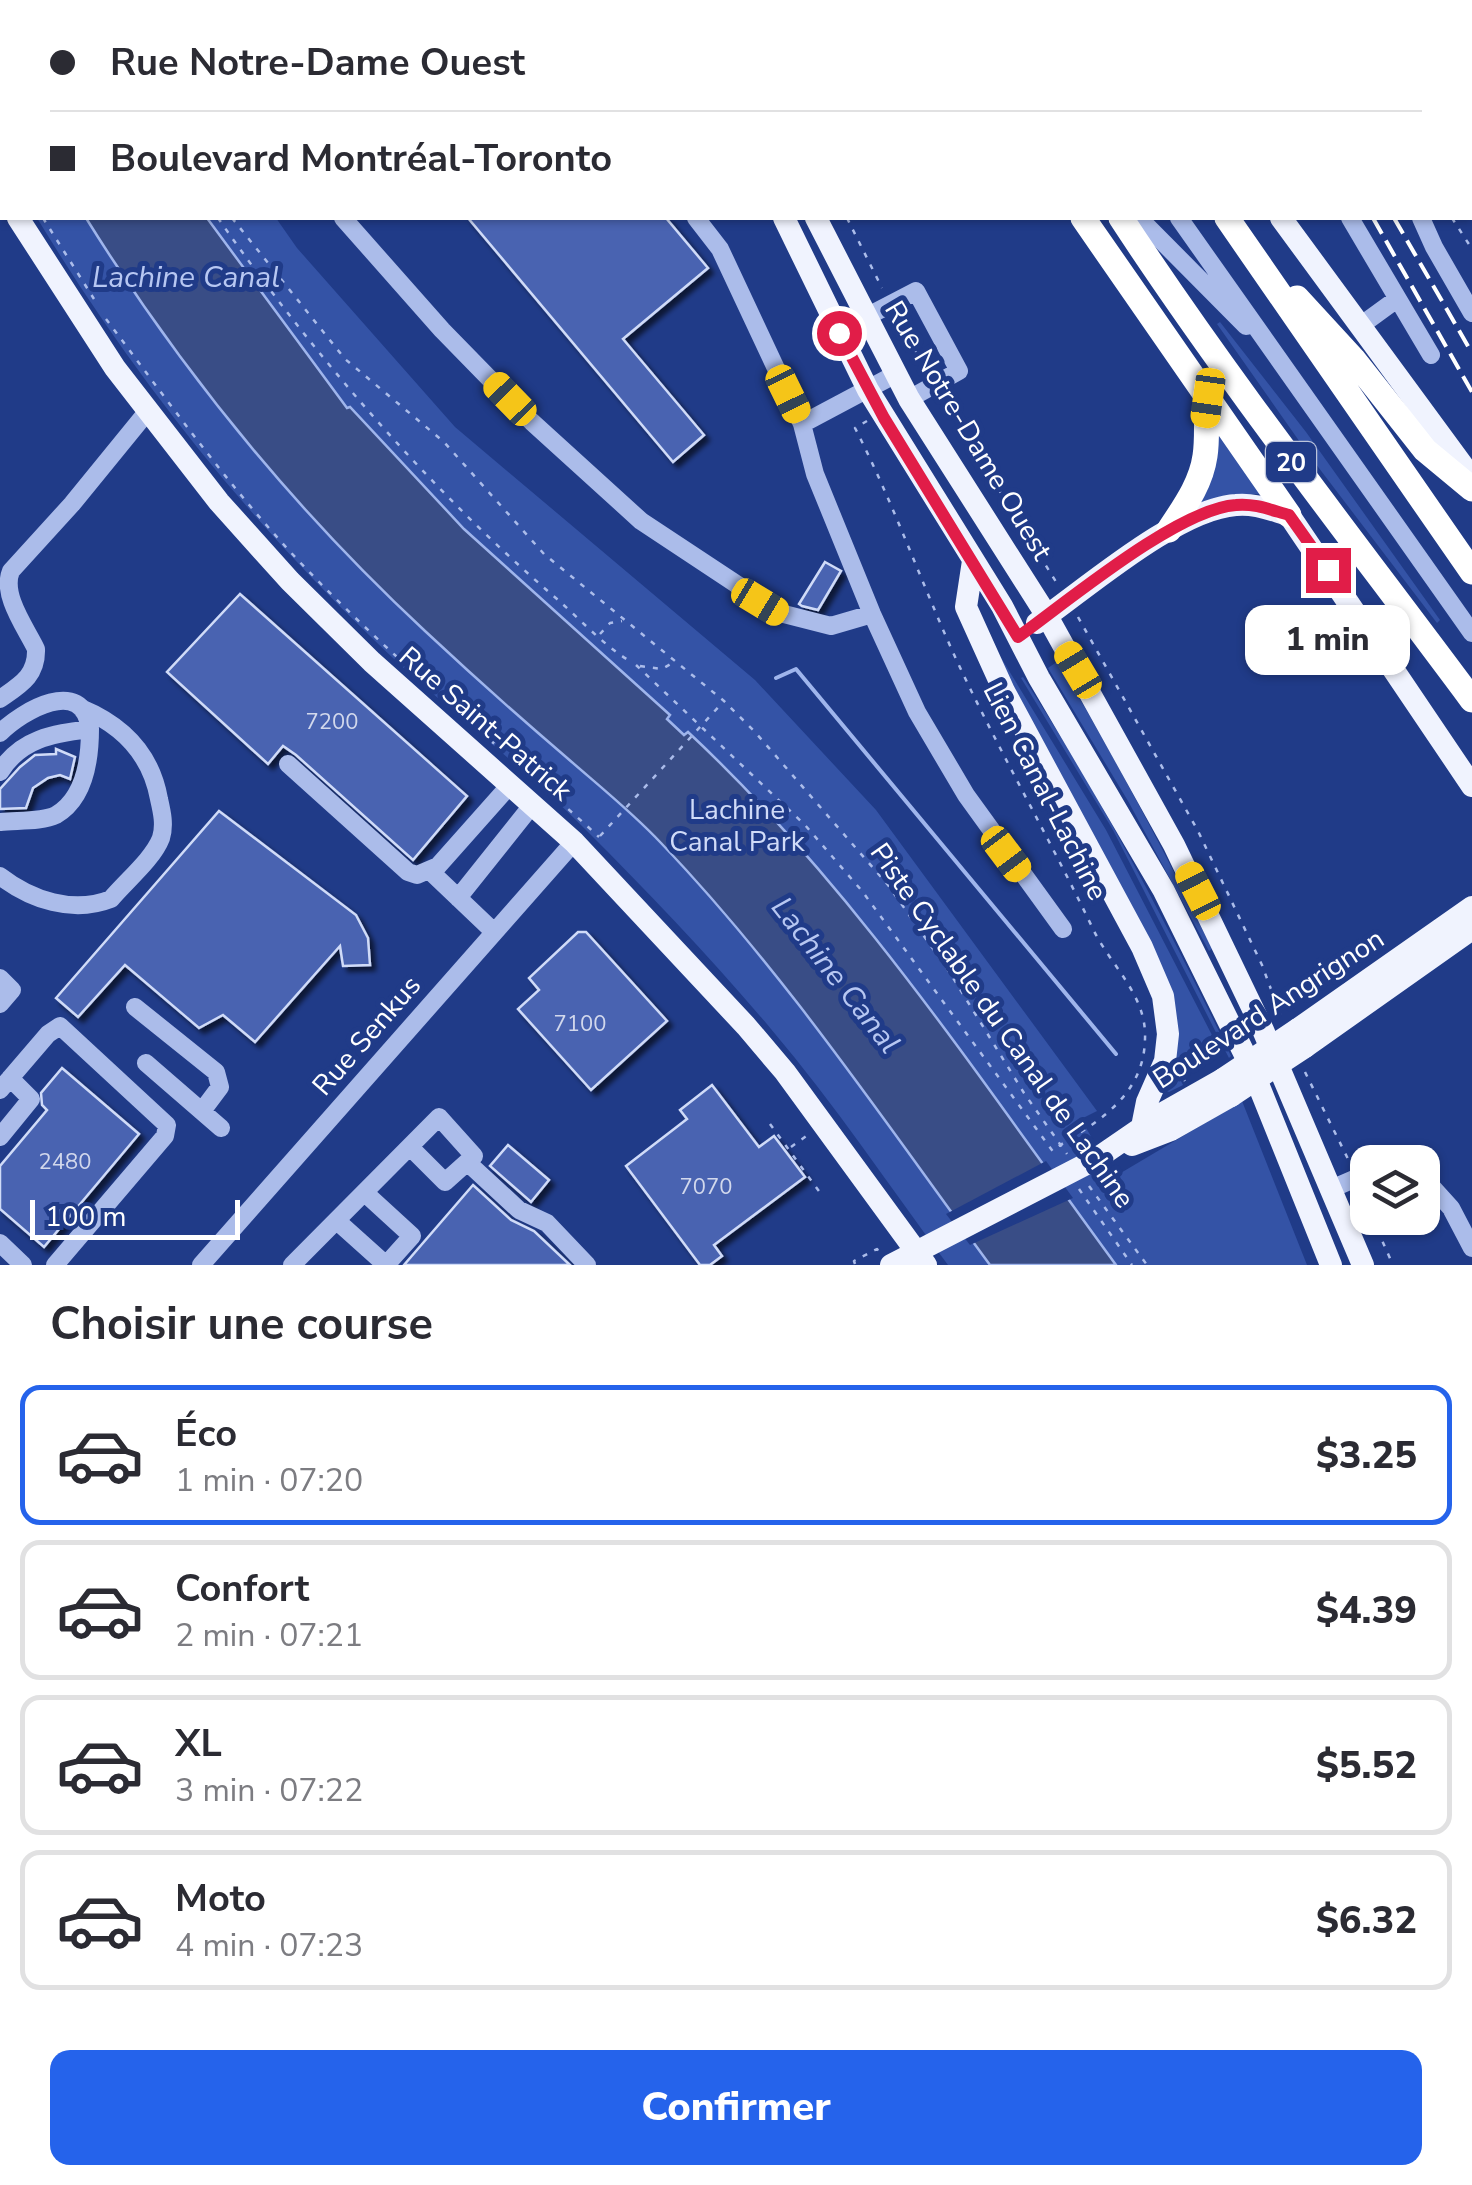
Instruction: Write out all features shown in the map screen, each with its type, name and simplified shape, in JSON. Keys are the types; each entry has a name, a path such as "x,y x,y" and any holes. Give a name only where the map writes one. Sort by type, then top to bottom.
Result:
{"highway":[{"path":"1083,220 1289,515"},
{"name":"20","path":"1122,220 1276,440 1472,700"},
{"path":"1232,225 1354,360 1425,450 1472,489"},
{"path":"1232,225 1472,572"},
{"path":"1169,530 1202,472 1208,398"}],"main road":[{"name":"Rue Saint-Patrick","path":"19,220 75,310 147,412 245,531 398,686 533,804 590,840 766,1049 926,1265"},
{"path":"785,220 868,390 1134,835 1190,942 1273,1118 1331,1265"},
{"name":"Rue Notre-Dame Ouest","path":"817,220 909,399 1047,616 1128,757 1198,891 1263,1030 1363,1265"},
{"path":"1282,220 1472,478"},
{"path":"1018,637 1169,530 1210,511 1233,505 1258,506 1289,515 1472,786"},
{"path":"973,560 966,607 1004,692 1142,947 1163,996 1168,1034 1164,1061 1147,1102 1142,1128"},
{"path":"1471,915 1472,884"},
{"name":"Boulevard Angrignon","path":"1096,1159 1142,1128 1227,1087 1298,1044 1471,915"},
{"name":"Boulevard Angrignon","path":"890,1265 1096,1159 1171,1130 1227,1087"}],"street":[{"path":"345,220 430,317 532,422 641,522 780,614 832,626 872,614"},
{"path":"698,220 720,249 802,424 808,454 872,614 917,712 966,794 1062,929"},
{"path":"1140,220 1282,362"},
{"path":"1180,220 1472,632"},
{"path":"1351,220 1431,355"},
{"path":"1422,220 1472,313"},
{"path":"866,317 916,290 959,371 909,399"},
{"path":"1360,326 1397,299"},
{"path":"802,424 896,374"},
{"path":"0,699 32,674 37,658 10,594 7,580 11,572 147,412"},
{"path":"0,733 10,722 63,699 114,725 146,759 163,820 158,844 112,899 71,905 41,900 16,889 0,876"},
{"path":"0,822 54,816 80,792 90,729 87,714 80,708"},
{"path":"0,772 10,755 33,740 90,729"},
{"path":"288,764 408,872 417,874 430,871 510,784"},
{"path":"458,898 533,804"},
{"name":"Rue Senkus","path":"201,1265 494,931 590,840"},
{"path":"430,871 494,931"},
{"path":"0,978 12,990 0,1004"},
{"path":"136,1008 216,1072 220,1087 202,1110"},
{"path":"0,1136 31,1099 5,1084 48,1034 60,1026 167,1125 165,1136 54,1265"},
{"path":"146,1063 221,1128"},
{"path":"292,1265 439,1118 474,1156 445,1182 410,1148"},
{"path":"468,1162 519,1210 546,1223 586,1265"},
{"path":"1331,1189 1350,1180"},
{"path":"337,1220 386,1265 412,1236 365,1193"},
{"path":"1440,1196 1451,1208 1472,1248"},
{"path":"0,1243 23,1265"}],"path":[{"path":"44,220 96,304"},
{"path":"219,220 301,329 396,440 497,544 636,664 805,825 862,891 1062,1164"},
{"name":"Piste Cyclable du Canal de Lachine","path":"234,220 335,349 444,442 544,554 724,700 755,732 888,885 1070,1158"},
{"name":"Rue Notre-Dame Ouest","path":"849,220 885,294"},
{"path":"1453,220 1472,249"},
{"path":"102,312 232,486 295,557 590,840 624,810 724,700"},
{"name":"Rue Notre-Dame Ouest","path":"895,314 932,381"},
{"name":"Rue Notre-Dame Ouest","path":"938,392 1059,587"},
{"name":"Lien Canal-Lachine","path":"866,422 855,428 977,702 1101,944 1131,986 1140,1006 1146,1040 1138,1074 1113,1111 1052,1150"},
{"path":"858,434 868,427"},
{"path":"1080,618 1207,849 1350,1156"},
{"path":"599,635 610,624 624,620"},
{"path":"636,664 658,670 676,661"},
{"path":"1184,1080 1182,1076 1215,1056 1209,1042 1217,1038"},
{"path":"770,1124 820,1194"},
{"path":"790,1148 813,1131"},
{"path":"1071,1178 1132,1265"},
{"name":"Piste Cyclable du Canal de Lachine","path":"1088,1185 1147,1265"},
{"path":"1380,1235 1393,1265"},
{"path":"856,1264 854,1261 877,1249 890,1265"}],"green space":[{"name":"Lachine Canal Park","path":"38,220 277,220 297,248 455,427 755,680 876,810 1097,1111 1081,1119 1114,1177 1242,1101 1307,1265 948,1265 817,1086 704,952 559,804 371,637 277,540 149,385"},
{"path":"1220,322 1306,432 1440,620 1437,623 1309,455 1217,324"},
{"path":"1214,428 1261,494 1225,495 1196,507"},
{"path":"1000,656 1106,830 1213,1037 1204,1041 1211,1055 1178,1075 1183,1085 1169,1092 1164,1090 1177,1036"},
{"path":"1058,661 1157,840 1212,949 1209,951 1128,801 1048,668"},
{"path":"1023,677 1133,863 1229,1058 1113,830"}],"water":[{"name":"Lachine Canal","path":"87,220 208,220 347,408 464,529 670,715 667,719 684,735 688,732 806,855 914,988 1116,1265 990,1265 792,996 706,893 638,820 442,647 330,537 200,383"}],"pier":[{"path":"1046,1161 1073,1198 970,1245 946,1214"}],"building":[{"path":"470,220 668,220 708,268 623,339 704,435 673,462"},
{"path":"825,562 841,571 818,610 802,606 799,604"},
{"path":"240,594 467,796 413,860 296,755 283,746 268,764 167,672"},
{"path":"56,749 75,757 70,779 60,775 48,778 33,788 26,808 0,809 0,789 20,767 35,755 56,754"},
{"path":"219,811 356,915 368,938 370,965 343,966 340,946 255,1042 223,1015 199,1028 125,965 78,1017 56,998"},
{"path":"578,932 586,932 667,1021 591,1090 518,1009 539,990 529,978"},
{"path":"62,1068 139,1134 44,1247 0,1209 0,1166 47,1110 42,1105 41,1093"},
{"path":"712,1085 759,1147 774,1136 805,1177 714,1245 722,1256 710,1265 700,1265 626,1166 687,1119 680,1110"},
{"path":"508,1145 549,1180 531,1202 490,1166"},
{"path":"473,1185 511,1220 534,1231 570,1265 404,1265"}],"waterway":[{"path":"776,678 796,669 1116,1054"}],"railway":[{"path":"1374,220 1472,392"},
{"path":"1395,220 1472,353"}],"route":[{"path":"839,333 884,418 1018,637 1169,530 1225,506 1249,505 1289,515 1328,570"}]}
